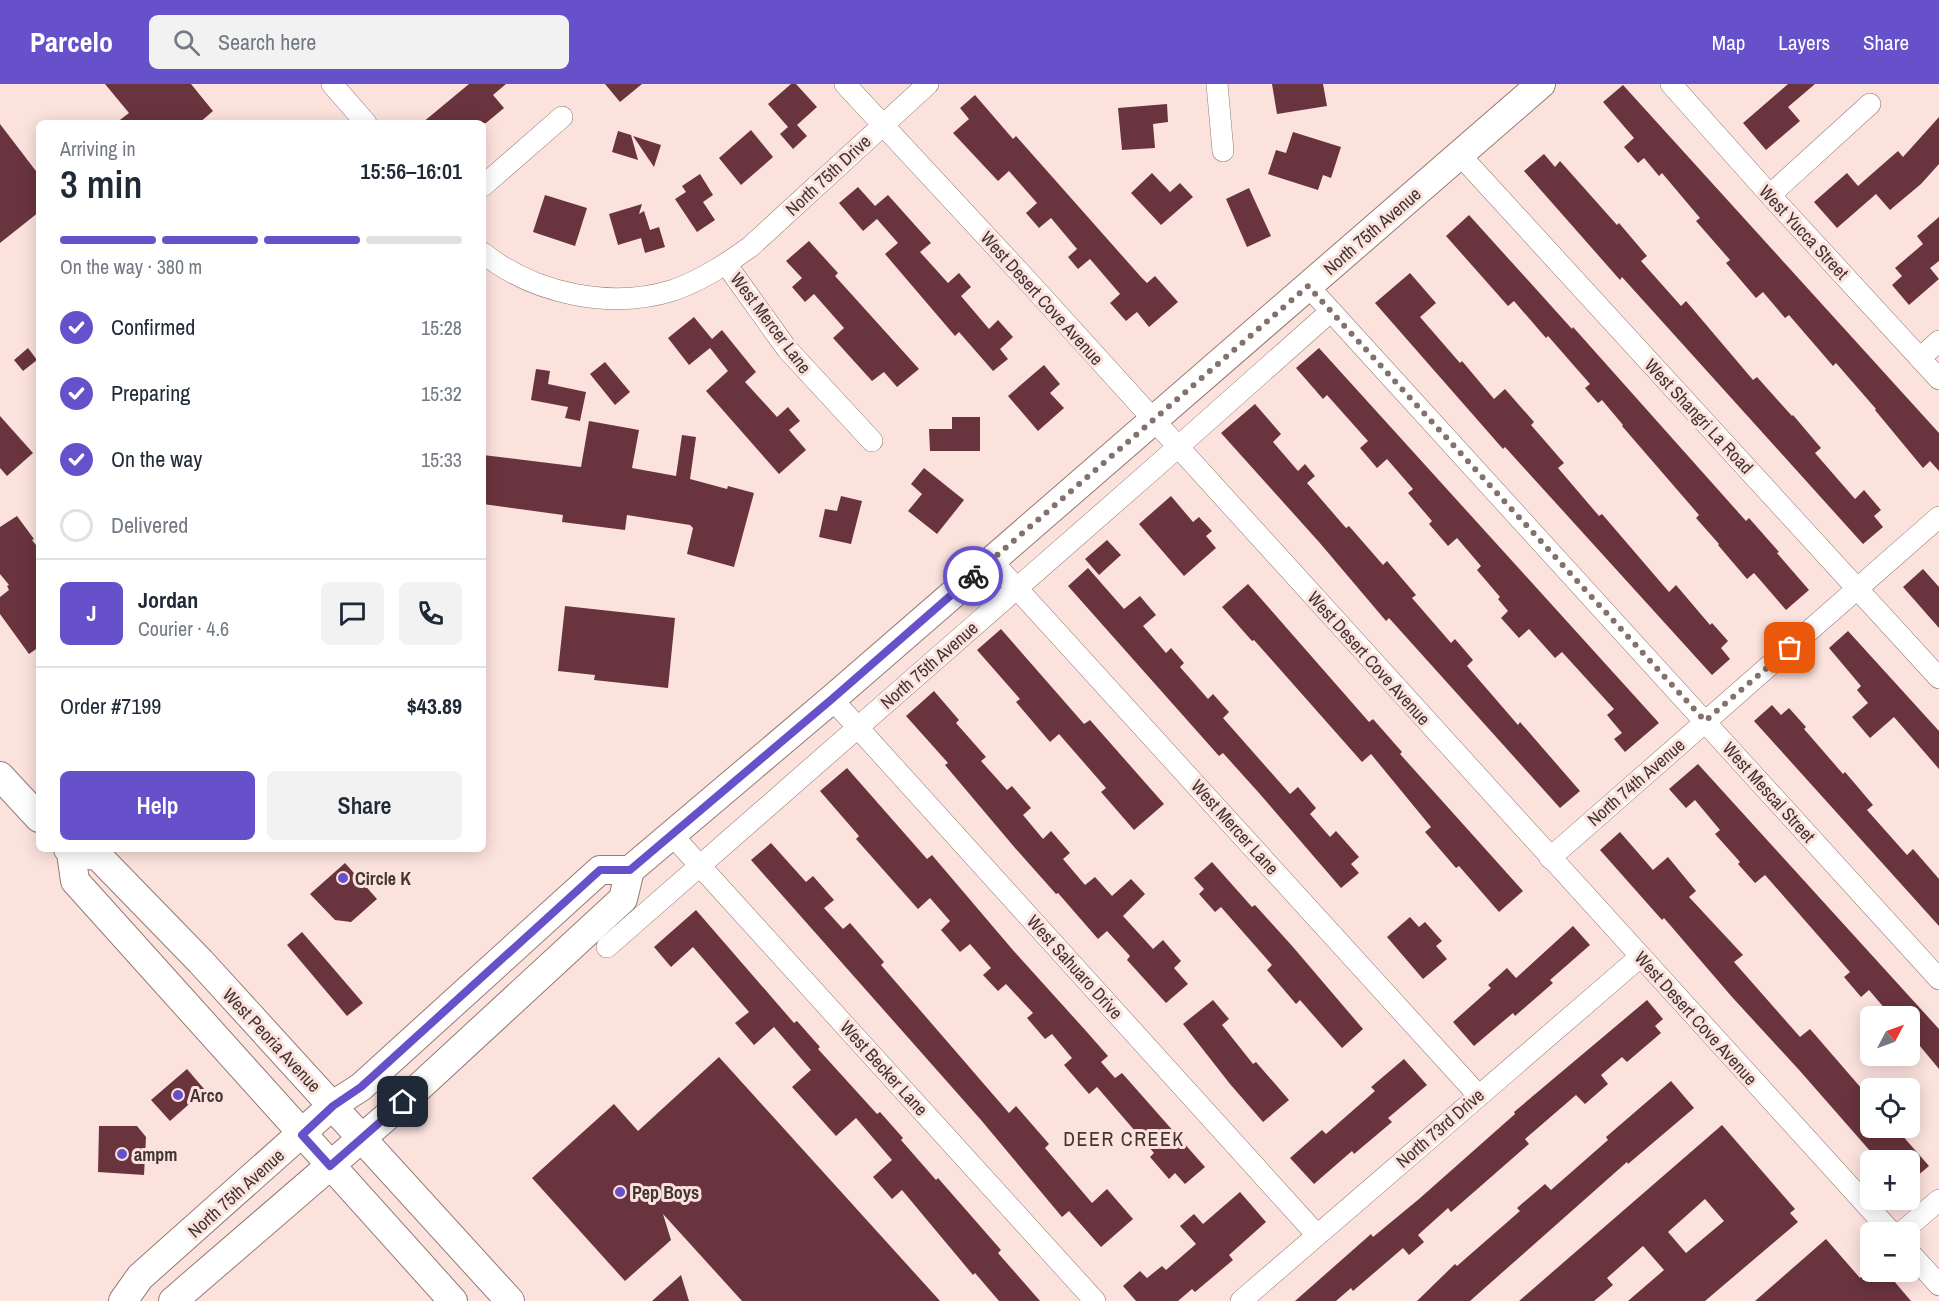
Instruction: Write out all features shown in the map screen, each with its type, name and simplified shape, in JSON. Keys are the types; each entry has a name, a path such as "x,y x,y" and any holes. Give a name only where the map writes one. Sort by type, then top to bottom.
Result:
{"main road":[{"name":"North 75th Avenue","path":"123,1301 140,1277 333,1106 361,1087 600,870 630,870 672,835 1541,84"},
{"path":"0,776 36,815"},
{"name":"West Peoria Avenue","path":"69,852 75,881 453,1301"},
{"name":"West Peoria Avenue","path":"75,852 99,856 201,962 510,1301"},
{"path":"173,1301 363,1138 623,898 630,870"},
{"path":"566,950 559,935 562,928 592,895 592,877"}],"street":[{"path":"332,84 363,120"},
{"name":"West Desert Cove Avenue","path":"845,84 1882,1222"},
{"name":"North 75th Drive","path":"726,264 750,247 928,84"},
{"path":"1217,84 1223,151"},
{"name":"West Yucca Street","path":"1671,84 1939,379"},
{"path":"1770,195 1870,104"},
{"path":"486,183 562,117"},
{"name":"West Shangri La Road","path":"1460,155 1939,678"},
{"name":"West Mercer Lane","path":"486,255 497,264 530,281 566,293 591,297 650,296 696,281 726,264 787,349 872,441"},
{"name":"West Mescal Street","path":"1308,286 1939,979"},
{"name":"North 75th Avenue","path":"607,947 1331,311"},
{"path":"1920,358 1939,341"},
{"name":"North 74th Avenue","path":"1550,858 1939,517"},
{"name":"West Mercer Lane","path":"992,560 1478,1095"},
{"name":"West Sahuaro Drive","path":"832,699 1317,1235"},
{"name":"West Becker Lane","path":"672,835 1095,1301"},
{"name":"North 73rd Drive","path":"1241,1301 1640,957"},
{"path":"1914,1222 1939,1200"},
{"path":"1920,1263 1939,1285"}],"building":[{"path":"105,84 191,84 213,111 202,120 120,120 129,113"},
{"path":"469,84 506,84 493,95 504,108 486,123 486,120 426,120"},
{"path":"605,84 642,84 620,102"},
{"path":"791,84 796,84 817,107 797,125 807,136 793,149 780,134 788,127 768,104"},
{"path":"1272,84 1323,84 1327,106 1277,114"},
{"path":"1788,84 1815,84 1788,107 1800,121 1766,150 1743,123"},
{"path":"1623,85 1939,433 1939,471 1930,461 1923,468 1836,363 1833,366 1789,315 1785,318 1763,292 1756,298 1726,263 1730,260 1696,221 1700,218 1662,173 1659,176 1644,158 1638,163 1624,147 1634,138 1603,102"},
{"path":"975,95 1013,139 1016,136 1141,277 1147,283 1155,276 1178,302 1149,327 1137,312 1126,321 1110,303 1120,294 1090,259 1078,269 1068,257 1077,249 1051,218 1039,228 1026,213 1037,203 1009,171 998,181 953,133 969,119 960,108"},
{"path":"1167,104 1168,122 1153,124 1155,148 1122,150 1118,108"},
{"path":"1939,117 1939,164 1921,184 1890,210 1876,194 1837,228 1814,202 1847,173 1858,186 1898,151 1903,157"},
{"path":"0,124 36,171 36,214 0,243"},
{"path":"751,130 773,157 741,185 719,158"},
{"path":"618,131 631,135 638,160 612,152"},
{"path":"1293,132 1341,147 1331,178 1323,175 1318,190 1268,174 1276,150 1286,153"},
{"path":"633,136 661,145 654,167"},
{"path":"1544,154 1555,167 1560,161 1647,256 1641,261 1681,306 1686,301 1753,380 1757,377 1793,415 1821,448 1815,453 1855,499 1864,490 1881,510 1874,516 1883,527 1863,544 1622,277 1620,280 1524,171"},
{"path":"1152,173 1170,192 1180,183 1193,197 1161,225 1131,193"},
{"path":"700,174 713,195 703,202 715,220 697,232 675,199 686,192 682,186"},
{"path":"858,187 875,206 888,195 931,243 920,252 948,283 959,273 971,287 961,296 989,329 998,320 1013,337 1000,349 1008,359 993,371 959,332 955,336 885,254 898,243 877,219 863,231 839,203"},
{"path":"1249,188 1271,236 1247,247 1226,199"},
{"path":"545,195 587,208 575,246 533,232"},
{"path":"642,204 639,214 644,211 650,230 659,227 665,247 645,253 641,238 618,245 609,214"},
{"path":"1469,215 1572,329 1573,327 1746,521 1749,518 1779,552 1777,553 1809,590 1786,610 1754,573 1747,579 1696,518 1699,515 1602,400 1598,403 1585,388 1590,384 1548,336 1546,338 1514,301 1508,306 1446,236"},
{"path":"1939,217 1939,261 1930,268 1939,279 1909,305 1892,285 1902,276 1895,268 1923,244 1917,236"},
{"path":"809,241 838,273 835,276 919,369 897,387 884,372 872,381 833,338 844,328 814,294 805,302 792,287 802,278 786,261"},
{"path":"1410,273 1436,303 1420,317 1494,399 1505,389 1534,422 1531,425 1564,463 1558,468 1599,516 1602,514 1669,592 1676,585 1710,625 1712,623 1728,641 1721,648 1730,659 1712,675 1505,447 1503,449 1375,303"},
{"path":"694,317 712,339 722,330 756,372 745,382 777,417 788,407 800,421 789,430 806,450 779,474 706,391 728,371 710,348 689,365 668,338"},
{"path":"28,348 36,359 23,371 14,360"},
{"path":"1319,348 1659,723 1625,752 1614,739 1622,733 1607,715 1614,709 1562,652 1555,658 1529,629 1519,638 1501,618 1508,611 1498,599 1500,597 1477,570 1481,566 1457,538 1448,546 1429,524 1432,521 1408,493 1413,489 1387,459 1377,468 1360,448 1368,441 1327,395 1323,399 1296,368"},
{"path":"605,362 630,392 615,405 590,374"},
{"path":"1044,365 1060,384 1050,393 1064,408 1038,431 1008,396"},
{"path":"536,369 550,371 548,384 586,392 580,421 565,418 568,407 531,400"},
{"path":"1255,404 1281,434 1273,442 1298,471 1305,464 1315,476 1307,483 1346,528 1349,526 1383,565 1387,561 1416,595 1412,598 1451,643 1455,639 1473,660 1467,666 1580,791 1560,808 1389,618 1386,621 1221,433"},
{"path":"0,416 33,453 7,476 0,468"},
{"path":"952,417 980,417 980,451 930,451 929,429 952,429"},
{"path":"589,421 639,430 632,468 676,476 682,435 696,437 690,479 727,489 728,486 754,493 734,567 687,554 693,528 690,525 627,515 625,530 562,522 563,515 486,504 486,455 581,467"},
{"path":"924,468 964,500 937,534 908,511 922,494 911,484"},
{"path":"841,496 862,501 851,544 819,537 825,509 837,511"},
{"path":"1171,496 1193,522 1199,517 1212,531 1206,536 1216,548 1184,576 1139,524"},
{"path":"17,516 36,545 36,649 29,654 0,614 0,597 9,590 7,586 9,585 0,574 0,527"},
{"path":"1107,540 1121,555 1099,575 1085,559"},
{"path":"1088,568 1124,609 1140,596 1156,615 1143,626 1166,653 1171,648 1184,663 1180,667 1208,699 1213,694 1229,712 1223,718 1290,794 1298,787 1316,808 1310,814 1330,837 1336,831 1359,857 1351,864 1359,873 1341,888 1223,753 1219,756 1068,586"},
{"path":"1923,569 1939,587 1939,628 1903,587"},
{"path":"1248,584 1369,722 1373,719 1402,752 1400,754 1523,891 1499,912 1459,866 1456,868 1425,832 1431,827 1371,754 1362,762 1222,607"},
{"path":"565,606 675,618 668,688 594,680 595,675 558,671"},
{"path":"1001,629 1084,724 1090,720 1164,804 1134,830 1101,792 1106,788 1059,734 1050,742 1016,702 1020,699 977,650"},
{"path":"1848,631 1939,731 1939,769 1894,717 1870,738 1852,717 1868,703 1857,690 1861,686 1829,648"},
{"path":"934,691 959,720 956,723 986,757 981,761 1007,790 1012,786 1031,808 1023,815 1043,839 1051,831 1070,853 1063,859 1085,885 1095,877 1112,896 1131,879 1145,894 1123,916 1153,949 1163,940 1181,961 1174,968 1188,984 1166,1003 1127,960 1130,956 1107,931 1098,939 1058,893 1056,894 945,765 948,763 906,716"},
{"path":"1772,705 1781,715 1789,708 1806,727 1804,729 1873,805 1867,810 1907,855 1913,849 1939,879 1939,926 1754,721"},
{"path":"1698,764 1918,1006 1883,1006 1869,990 1861,997 1844,977 1850,972 1765,875 1755,883 1715,834 1720,830 1695,800 1686,808 1669,789"},
{"path":"847,768 927,859 932,855 1108,1056 1101,1062 1115,1078 1122,1073 1205,1167 1185,1184 1175,1173 1169,1179 1150,1157 1154,1153 1097,1087 1089,1094 1064,1065 1072,1058 1052,1034 1045,1039 1027,1018 1033,1013 1006,984 998,991 983,975 991,968 970,944 960,952 941,930 950,921 930,898 918,909 856,839 859,836 820,791"},
{"path":"1620,832 1653,870 1668,857 1696,891 1689,897 1743,955 1734,962 1800,1037 1810,1029 1860,1087 1860,1138 1904,1138 1915,1150 1869,1150 1664,918 1662,920 1600,850"},
{"path":"771,843 806,882 813,876 834,900 824,908 843,929 850,923 884,962 881,965 1009,1113 1016,1106 1049,1144 1045,1148 1092,1203 1107,1189 1133,1219 1101,1247 1069,1211 1062,1217 981,1120 751,860"},
{"path":"1212,862 1252,907 1255,905 1293,947 1363,1029 1342,1048 1300,1000 1296,1004 1267,970 1272,965 1221,907 1215,912 1199,894 1204,889 1194,878"},
{"name":"Circle K","path":"345,863 377,899 351,922 335,920 310,894"},
{"path":"696,910 794,1023 797,1021 820,1047 818,1049 877,1114 880,1112 903,1138 901,1140 936,1180 938,1178 1001,1250 998,1253 1040,1301 999,1301 975,1273 973,1275 902,1190 892,1199 873,1177 892,1160 856,1118 836,1136 792,1087 811,1070 774,1027 754,1045 735,1023 749,1012 693,947 671,967 654,947"},
{"path":"1410,917 1419,927 1425,922 1442,941 1436,946 1447,959 1423,979 1387,937"},
{"path":"1573,926 1590,945 1550,980 1553,983 1515,1016 1513,1013 1474,1046 1453,1022 1491,988 1488,985 1507,968 1516,978"},
{"path":"302,932 363,1003 347,1016 287,945"},
{"path":"1213,1000 1229,1019 1222,1025 1253,1064 1256,1062 1289,1100 1263,1122 1183,1024"},
{"path":"1647,1000 1663,1019 1655,1026 1661,1033 1627,1062 1622,1057 1601,1075 1608,1084 1585,1104 1576,1095 1525,1139 1529,1144 1451,1212 1448,1208 1418,1235 1424,1242 1409,1255 1403,1248 1353,1291 1351,1288 1336,1301 1295,1301 1371,1234 1373,1237 1419,1199 1515,1114 1514,1112"},
{"path":"1920,1008 1939,1029 1939,1069 1920,1046"},
{"path":"719,1057 940,1301 742,1301 663,1214 671,1240 625,1281 532,1178 614,1104 638,1131"},
{"path":"1404,1059 1427,1085 1388,1118 1392,1122 1354,1154 1352,1151 1314,1184 1290,1158 1322,1130 1326,1134 1375,1091 1371,1087"},
{"name":"Arco","path":"187,1069 205,1090 170,1121 151,1100"},
{"path":"1671,1081 1694,1108 1628,1164 1627,1162 1470,1301 1417,1301 1455,1264 1457,1266 1520,1211 1517,1208 1545,1184 1551,1190 1608,1140 1606,1137"},
{"path":"1722,1125 1795,1209 1790,1213 1798,1222 1705,1301 1628,1301 1664,1270 1643,1246 1607,1278 1613,1285 1594,1301 1519,1301","holes":["1705,1199 1724,1221 1686,1253 1668,1232"]},
{"name":"ampm","path":"99,1126 137,1126 146,1137 144,1175 98,1172"},
{"path":"1920,1156 1929,1166 1920,1174"},
{"path":"1240,1192 1266,1222 1229,1255 1233,1260 1195,1292 1192,1289 1178,1301 1136,1301 1123,1286 1140,1271 1147,1278 1162,1266 1166,1270 1196,1244 1180,1226 1194,1214 1203,1224"},
{"path":"1826,1239 1860,1278 1860,1282 1895,1282 1911,1301 1755,1301"},
{"path":"681,1275 689,1301 652,1301"}],"way so far":[{"path":"973,576 1308,286 1705,721 1790,648"}],"place":[{"name":"Circle K","path":"343,878"},
{"name":"Arco","path":"178,1095"},
{"name":"ampm","path":"122,1154"},
{"name":"Pep Boys","path":"620,1192"}],"district":[{"name":"DEER CREEK","path":"1124,1138"}],"route":[{"path":"403,1102 330,1166 302,1135 333,1106 361,1087 600,870 630,870 973,576"}]}
